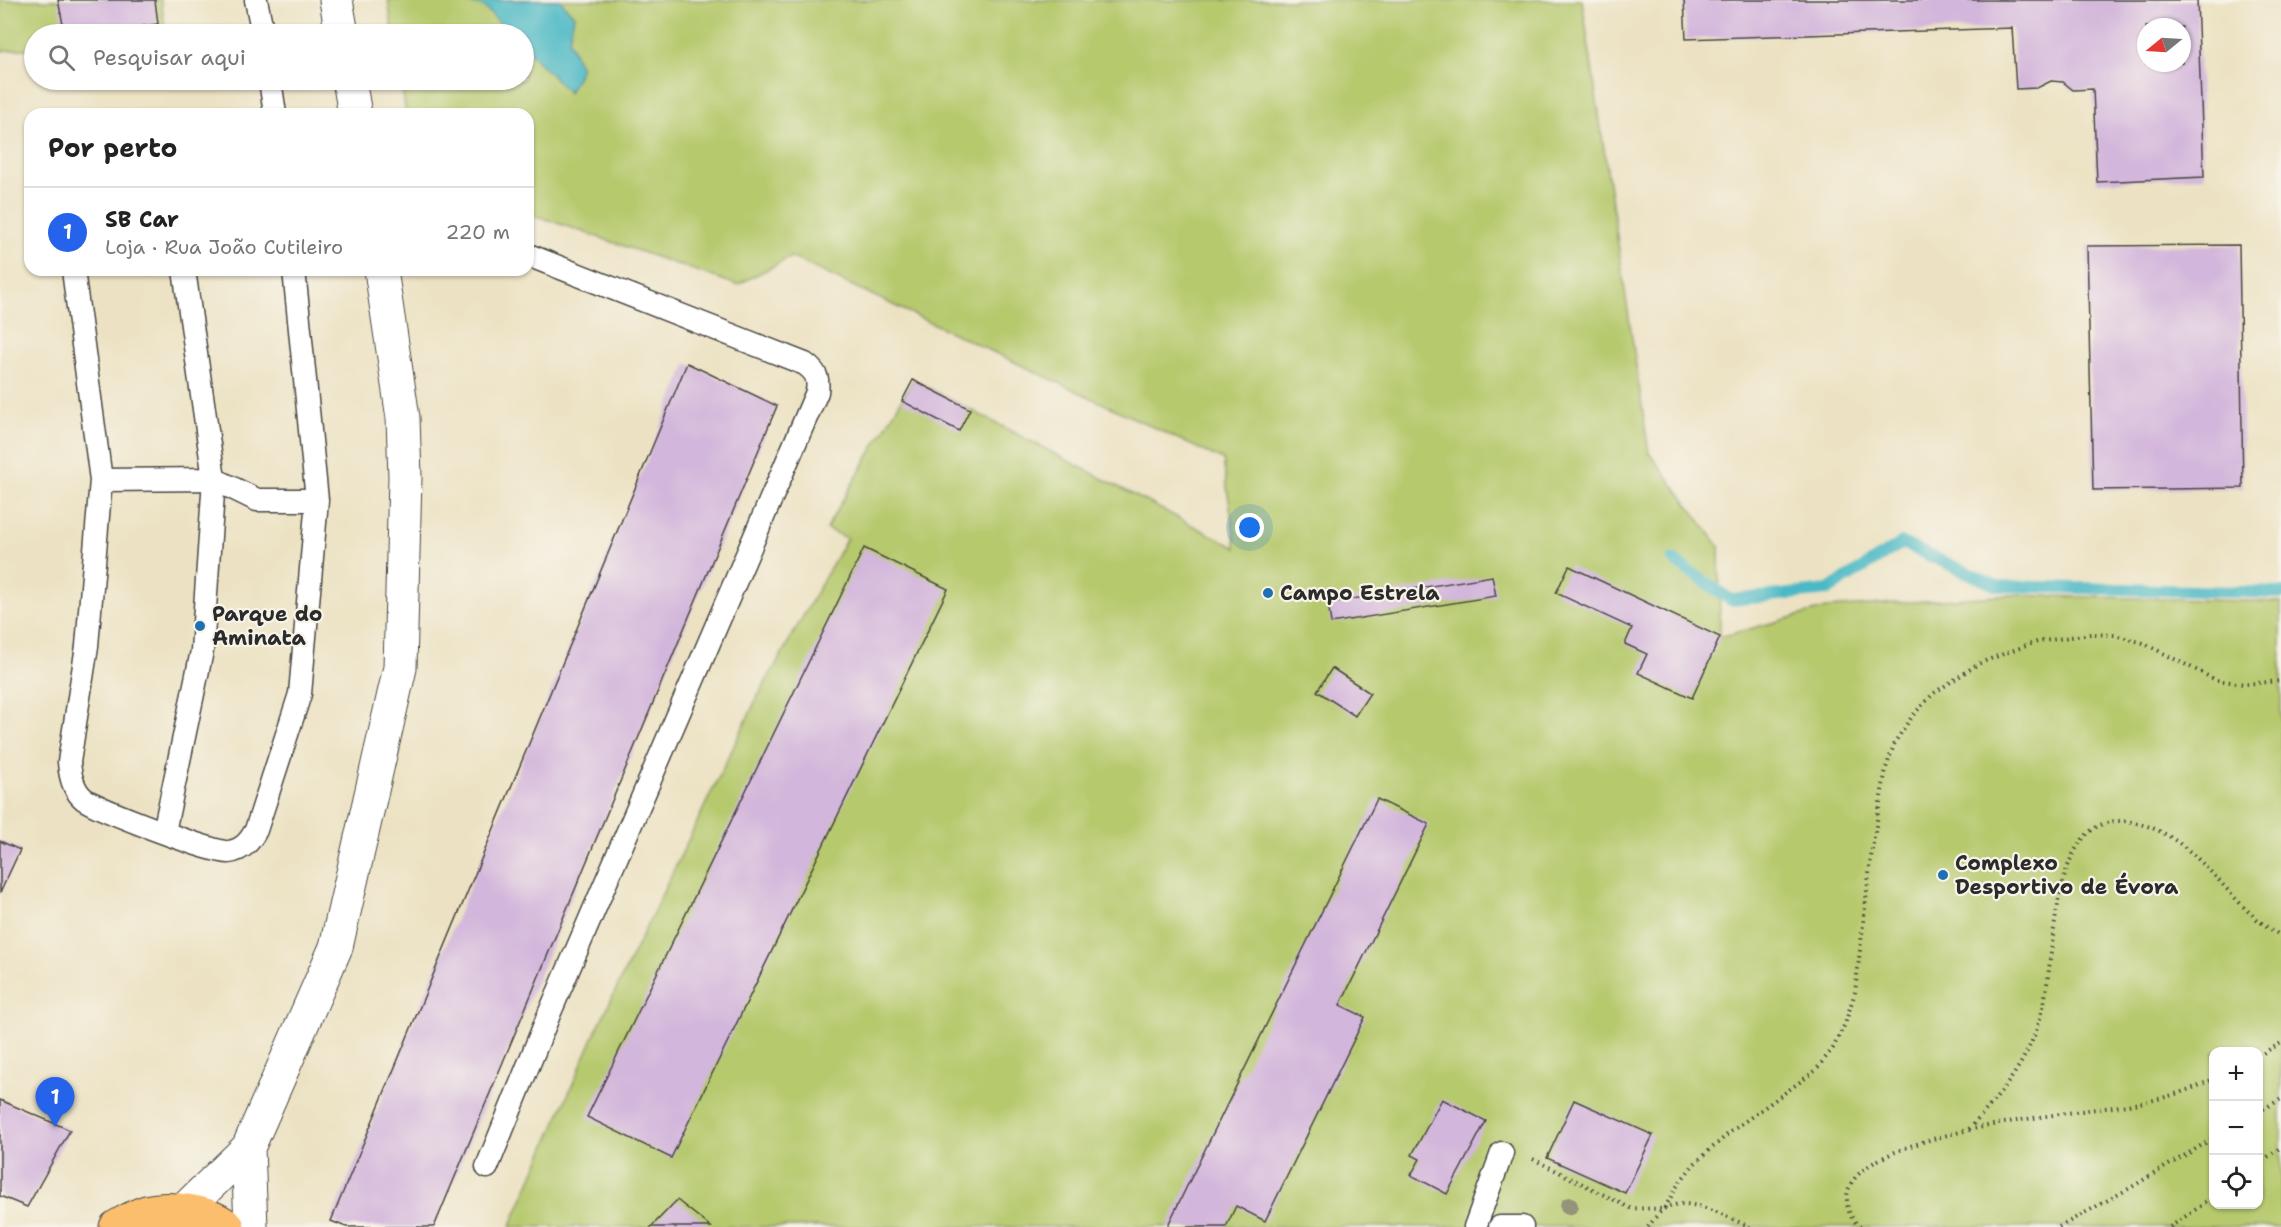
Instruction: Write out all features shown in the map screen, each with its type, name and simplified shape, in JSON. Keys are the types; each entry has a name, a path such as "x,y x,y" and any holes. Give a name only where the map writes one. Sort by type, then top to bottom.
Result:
{"main road":[{"path":"116,1227 146,1212 185,1209 223,1222 228,1227"}],"street":[{"path":"336,0 340,24"},
{"path":"351,90 354,108"},
{"path":"185,1209 248,1148 336,947 400,668 405,477 402,418 382,276"},
{"path":"248,1148 251,1227"}],"lane":[{"path":"256,0 261,24"},
{"path":"271,90 274,108"},
{"path":"487,1167 555,1001 818,392 819,381 815,371 805,364 534,257"},
{"path":"74,276 101,480 87,646 69,762 70,775 75,788 83,798 94,805 226,853 250,842 256,830 300,694 318,500 295,276"},
{"path":"164,832 202,651 214,478 185,276"},
{"path":"101,480 214,478 257,500 318,500"},
{"path":"1474,1227 1502,1153"},
{"path":"1500,1227 1522,1227"}],"path":[{"path":"1648,1227 1664,1209 1679,1183 1694,1164 1729,1133 1815,1071 1833,1048 1845,1024 1855,992 1872,849 1886,768 1895,742 1913,715 1934,693 1978,664 2008,652 2037,642 2091,634 2115,635 2143,643 2216,680 2244,684 2281,681"},
{"path":"1968,1129 2009,1083 2040,1019 2048,983 2057,909 2065,871 2076,847 2089,831 2108,821 2129,821 2156,830 2180,843 2253,916 2281,936"},
{"path":"2263,1054 2281,1043"},
{"path":"1860,1227 1854,1222 1847,1208 1846,1194 1851,1182 1861,1170 1879,1158 1968,1129 2138,1103 2194,1088 2209,1081"},
{"path":"2263,1110 2281,1100"},
{"path":"2059,1227 2209,1141"},
{"path":"2263,1161 2281,1147"},
{"path":"1502,1153 1538,1161 1630,1208 1664,1209 1684,1205 1702,1208 1750,1227"},
{"path":"2170,1227 2209,1200"}],"green space":[{"path":"0,0 161,0 165,24 24,24 24,49 0,51"},
{"path":"388,0 1582,0 1649,453 1719,546 1720,637 1827,608 2010,595 2281,602 2281,1227 510,1227 596,1031 757,698 847,538 826,529 913,380 1236,548 1223,460 791,257 737,285 534,215 534,108 405,108 402,90 534,90 534,24 392,24"}],"water":[{"path":"458,0 560,0 574,16 569,40 581,69 569,93 534,57 534,24 501,24 484,7"}],"building":[{"path":"58,0 155,0 158,24 63,24"},
{"path":"1684,0 2197,0 2204,177 2097,182 2093,89 2073,90 2063,82 2051,81 2037,88 2016,89 2012,28 1686,39"},
{"path":"2239,245 2243,488 2093,490 2087,246"},
{"path":"687,363 777,406 434,1227 346,1227 331,1221"},
{"path":"913,380 970,409 959,431 902,401"},
{"path":"864,548 948,589 671,1158 587,1117"},
{"path":"1569,566 1720,637 1692,698 1638,673 1647,654 1625,644 1632,628 1556,593"},
{"path":"1492,576 1496,596 1331,623 1328,603"},
{"path":"1332,668 1370,693 1355,716 1317,691"},
{"path":"1377,799 1429,824 1340,1005 1365,1017 1265,1221 1236,1206 1226,1227 1167,1227"},
{"path":"0,841 20,850 0,893"},
{"path":"1442,1099 1486,1121 1447,1194 1411,1175 1420,1159 1412,1155"},
{"path":"0,1100 70,1130 27,1207 0,1196"},
{"path":"1574,1100 1653,1135 1625,1193 1547,1158"},
{"path":"677,1200 711,1227 651,1227"}],"waterway":[{"path":"1673,560 1731,600 1828,590 1902,543 1997,586 2281,593"}],"place":[{"name":"Campo Estrela","path":"1268,593"},
{"name":"Parque do Aminata","path":"200,626"},
{"name":"Complexo Desportivo de Évora","path":"1943,875"},
{"name":"SB Car","path":"55,1127"}]}
